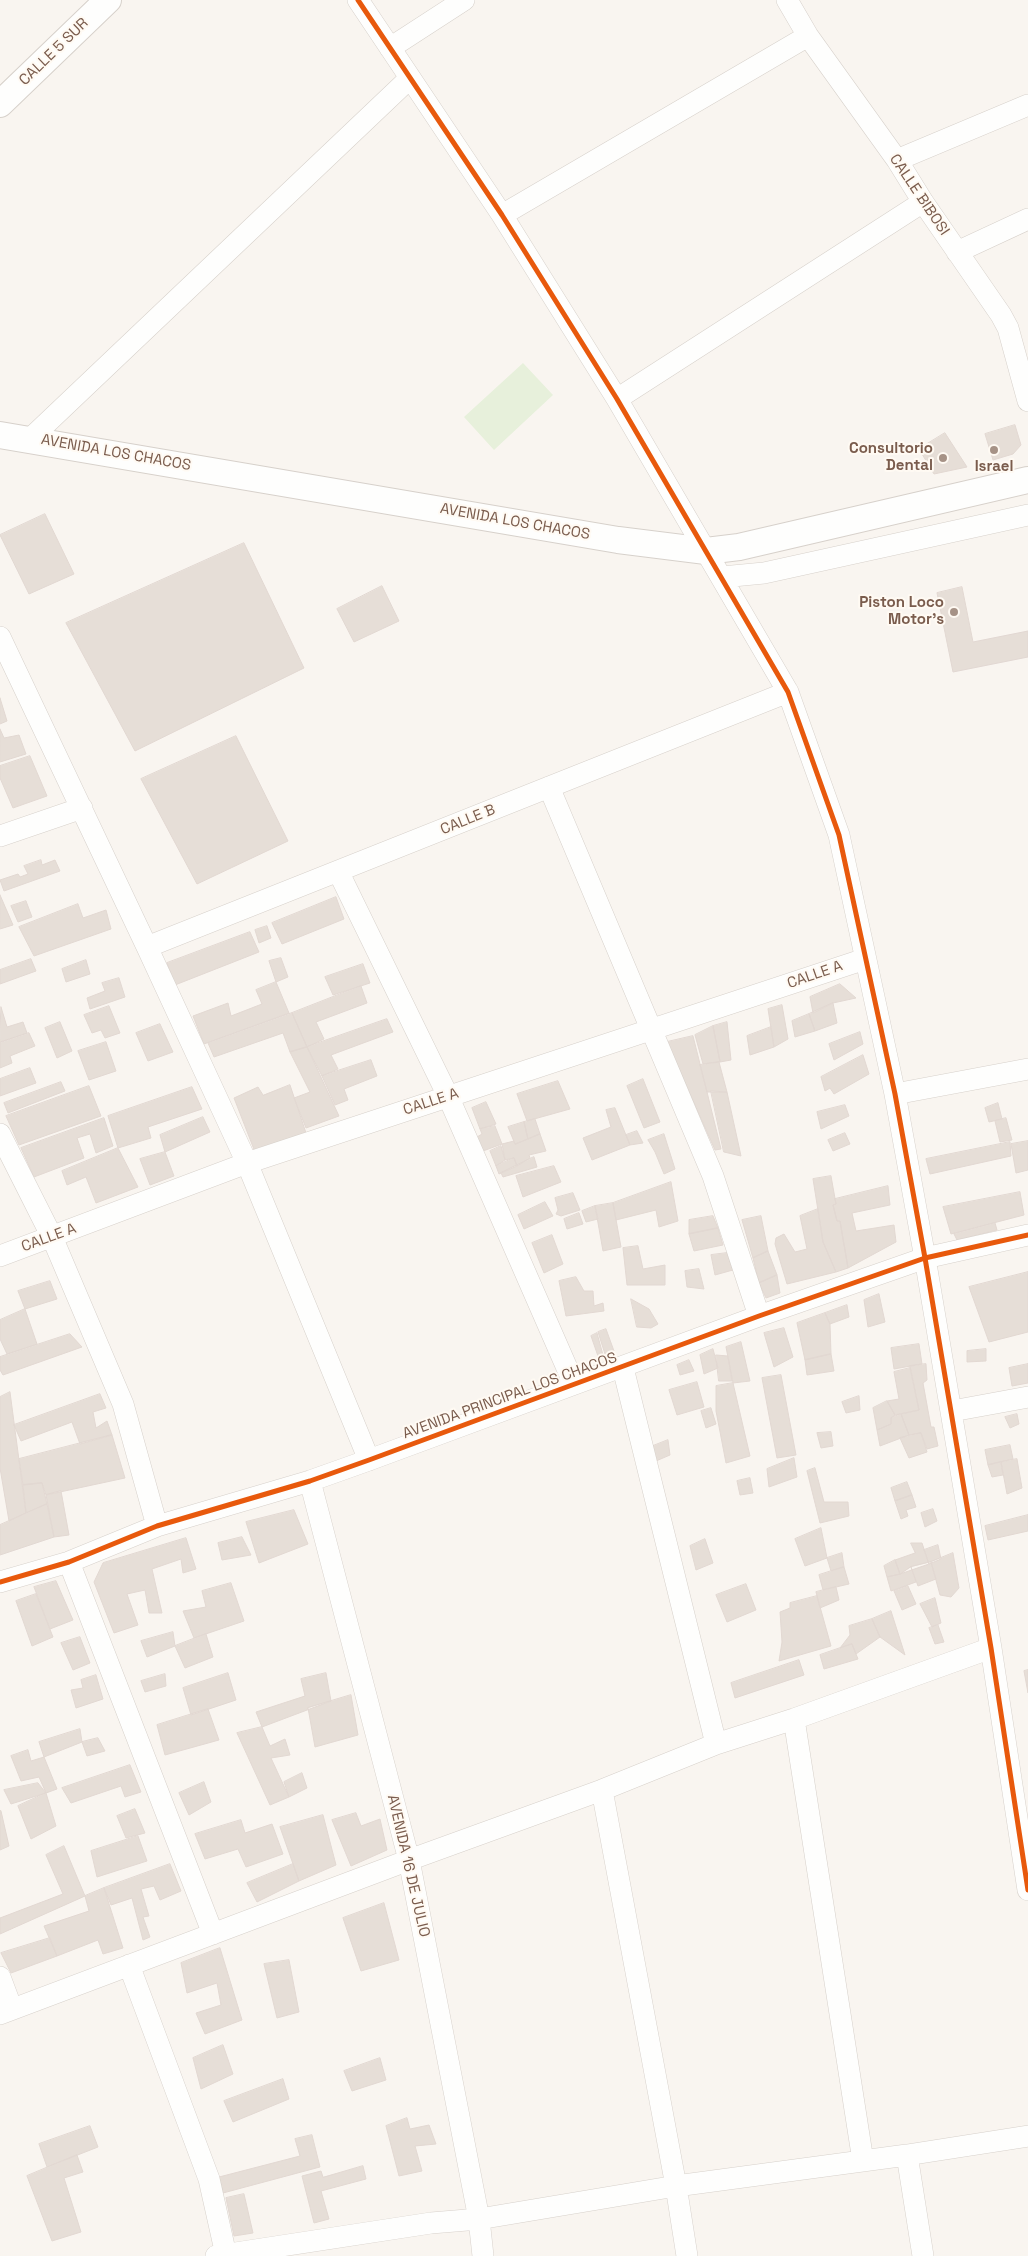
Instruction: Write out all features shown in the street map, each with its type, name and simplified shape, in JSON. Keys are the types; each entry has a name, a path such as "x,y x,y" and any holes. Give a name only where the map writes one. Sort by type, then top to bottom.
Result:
{"street":[{"name":"CALLE 5 SUR","path":"0,104 108,0"},
{"path":"358,0 502,216 617,399 788,692 839,835 895,1094 925,1258 991,1648 1022,1806 1028,1890"},
{"path":"390,48 464,0"},
{"name":"CALLE BIBOSI","path":"787,0 808,36 897,160 1008,328 1028,401"},
{"path":"502,216 808,36"},
{"path":"31,438 410,78"},
{"path":"897,160 1028,105"},
{"path":"617,399 923,202"},
{"path":"957,252 1028,219"},
{"name":"AVENIDA LOS CHACOS","path":"0,435 31,438 608,538 706,551 739,547 1028,480"},
{"path":"722,578 764,573 1028,515"},
{"path":"0,637 82,808 247,1164 369,1460"},
{"name":"CALLE B","path":"147,947 788,692"},
{"path":"549,787 713,1176 759,1316"},
{"path":"0,836 82,808"},
{"path":"338,871 448,1096 574,1384"},
{"name":"CALLE A","path":"0,1256 247,1164 865,959"},
{"path":"895,1094 1028,1069"},
{"path":"0,1134 52,1237 128,1416 158,1526"},
{"name":"AVENIDA PRINCIPAL LOS CHACOS","path":"0,1582 69,1562 158,1526 310,1481 574,1384 623,1368 759,1316 925,1258 1028,1234"},
{"path":"623,1368 716,1744"},
{"path":"952,1411 1028,1397"},
{"name":"AVENIDA 16 DE JULIO","path":"310,1481 410,1860 479,2219 483,2256"},
{"path":"69,1562 214,1934"},
{"path":"0,1977 6,2011 602,1790 716,1744 794,1719 991,1648"},
{"path":"794,1719 863,2160"},
{"path":"602,1790 676,2186 687,2256"},
{"path":"129,1965 209,2178 221,2256 431,2223 479,2219 676,2186 907,2155 1028,2136"},
{"path":"907,2155 923,2256"}],"green space":[{"path":"523,363 553,395 494,450 464,417"}],"building":[{"path":"1015,425 1021,445 1013,454 993,460 985,434"},
{"name":"Consultorio Dental","path":"945,433 967,467 934,474 919,449"},
{"path":"45,514 74,574 29,594 0,535"},
{"path":"244,543 304,668 135,751 66,623"},
{"path":"382,586 399,621 354,642 337,609"},
{"name":"Piston Loco Motor's","path":"962,587 973,642 1028,631 1028,657 953,672 937,593"},
{"path":"0,698 7,721 0,724"},
{"path":"0,729 4,738 19,735 26,754 0,762"},
{"path":"236,736 288,841 197,884 141,779"},
{"path":"30,756 47,796 13,808 0,778 0,766"},
{"path":"41,860 42,865 55,860 60,871 4,891 0,880 18,874 20,877 28,874 24,866"},
{"path":"0,895 13,925 0,929"},
{"path":"336,897 344,919 282,944 272,923"},
{"path":"26,901 32,917 18,922 11,906"},
{"path":"78,904 83,918 106,910 111,929 34,956 19,927"},
{"path":"267,926 271,938 259,943 255,930"},
{"path":"250,932 259,952 175,985 167,963"},
{"path":"281,958 288,977 276,982 269,961"},
{"path":"31,959 36,971 0,984 0,970"},
{"path":"86,960 90,974 66,982 62,969"},
{"path":"363,964 370,983 333,995 325,977"},
{"path":"119,978 125,997 90,1009 87,998 105,991 102,983"},
{"path":"276,982 289,1013 204,1044 193,1016 228,1003 231,1016 262,1004 256,990"},
{"path":"840,984 856,998 833,1003 813,1013 810,997"},
{"path":"361,986 367,1003 316,1022 324,1039 307,1047 292,1013"},
{"path":"833,1003 837,1023 815,1031 809,1014"},
{"path":"782,1005 788,1039 774,1047 768,1009"},
{"path":"109,1006 120,1033 105,1038 101,1030 92,1033 84,1015"},
{"path":"1,1007 7,1027 23,1022 27,1033 0,1042"},
{"path":"292,1013 307,1047 290,1052 283,1033 214,1057 208,1043"},
{"path":"809,1014 815,1031 795,1037 792,1021"},
{"path":"387,1019 393,1032 331,1055 338,1069 322,1076 307,1047"},
{"path":"60,1022 72,1051 57,1058 45,1028"},
{"path":"727,1022 731,1060 720,1062 713,1026"},
{"path":"160,1024 173,1052 148,1061 136,1033"},
{"path":"713,1026 720,1062 703,1064 695,1035"},
{"path":"771,1027 774,1047 750,1055 747,1036"},
{"path":"860,1032 863,1044 834,1060 829,1044"},
{"path":"29,1033 35,1046 10,1056 12,1063 0,1068 0,1043"},
{"path":"693,1036 721,1149 715,1150 667,1042"},
{"path":"106,1042 116,1071 89,1080 78,1051"},
{"path":"307,1047 339,1116 306,1128 294,1098 310,1092 290,1052"},
{"path":"863,1055 869,1074 834,1094 830,1088 825,1091 821,1077"},
{"path":"371,1060 377,1076 344,1089 348,1100 335,1105 322,1076"},
{"path":"719,1062 727,1092 707,1092 700,1065"},
{"path":"30,1068 36,1083 0,1096 0,1079"},
{"path":"643,1079 660,1122 644,1128 627,1086"},
{"path":"558,1081 570,1109 527,1121 517,1094"},
{"path":"61,1082 65,1091 8,1113 4,1103"},
{"path":"290,1085 306,1133 255,1152 234,1098 258,1087 263,1095"},
{"path":"89,1086 101,1116 19,1145 6,1116"},
{"path":"192,1087 202,1109 148,1127 151,1138 118,1148 108,1116"},
{"path":"711,1091 727,1092 741,1156 724,1152"},
{"path":"486,1102 496,1124 480,1129 472,1108"},
{"path":"998,1103 1002,1119 989,1122 985,1108"},
{"path":"845,1105 849,1116 821,1129 817,1112"},
{"path":"615,1108 630,1145 592,1160 583,1138 611,1127 606,1110"},
{"path":"203,1117 210,1132 165,1152 160,1135"},
{"path":"104,1118 113,1146 96,1153 90,1134 77,1138 84,1158 34,1177 21,1148"},
{"path":"1006,1118 1012,1140 1000,1142 995,1121"},
{"path":"535,1119 540,1134 528,1139 524,1122"},
{"path":"524,1122 528,1139 515,1144 508,1127"},
{"path":"495,1126 502,1144 483,1151 477,1137 482,1134 480,1129"},
{"path":"637,1131 643,1143 630,1145 626,1135"},
{"path":"845,1133 850,1144 833,1151 828,1140"},
{"path":"540,1134 546,1151 529,1155 530,1158 517,1166 514,1158 505,1160 502,1144 514,1141 515,1144"},
{"path":"664,1134 675,1169 664,1174 648,1140"},
{"path":"1028,1141 1028,1170 1016,1173 1011,1144"},
{"path":"1010,1142 1011,1156 930,1174 926,1159"},
{"path":"501,1146 505,1160 496,1166 490,1151"},
{"path":"118,1148 138,1187 96,1203 86,1177 67,1185 62,1171"},
{"path":"165,1152 174,1176 150,1185 140,1159"},
{"path":"534,1157 537,1167 503,1177 501,1173"},
{"path":"514,1158 517,1166 499,1174 496,1166"},
{"path":"554,1166 561,1182 523,1197 516,1176"},
{"path":"831,1176 836,1204 833,1205 837,1221 840,1221 848,1268 836,1272 823,1242 813,1179"},
{"path":"671,1182 678,1221 659,1227 656,1210 616,1220 613,1203"},
{"path":"888,1186 890,1205 852,1213 856,1231 894,1225 896,1242 848,1268 840,1221 837,1221 833,1205 836,1204 835,1199"},
{"path":"1020,1192 1024,1215 951,1234 943,1207"},
{"path":"573,1193 580,1210 561,1216 556,1214 558,1210 555,1198"},
{"path":"545,1202 553,1216 524,1229 518,1215"},
{"path":"613,1203 621,1247 603,1251 595,1206"},
{"path":"595,1206 598,1219 586,1222 582,1211"},
{"path":"818,1209 823,1242 836,1272 787,1284 775,1244 776,1238 784,1234 795,1252 807,1249 800,1216"},
{"path":"579,1213 583,1224 567,1229 564,1219"},
{"path":"713,1216 718,1228 689,1234 689,1220"},
{"path":"761,1216 768,1251 753,1258 742,1220"},
{"path":"995,1223 997,1230 957,1240 954,1234"},
{"path":"718,1228 723,1245 694,1251 689,1234"},
{"path":"552,1235 563,1264 544,1273 532,1243"},
{"path":"638,1246 643,1269 665,1265 665,1285 627,1285 623,1248"},
{"path":"768,1251 777,1275 759,1283 753,1258"},
{"path":"727,1253 733,1270 715,1275 711,1255"},
{"path":"699,1269 704,1289 687,1287 685,1271"},
{"path":"1028,1272 1028,1332 989,1342 969,1287"},
{"path":"777,1275 780,1293 766,1298 759,1283"},
{"path":"576,1277 584,1291 593,1291 594,1306 603,1303 604,1311 566,1316 559,1281"},
{"path":"50,1281 57,1299 25,1309 18,1291"},
{"path":"879,1294 885,1322 868,1327 864,1300"},
{"path":"631,1299 649,1309 658,1324 651,1328 637,1327"},
{"path":"847,1305 849,1317 830,1324 825,1313"},
{"path":"25,1309 37,1344 7,1354 0,1339 0,1320"},
{"path":"825,1313 830,1324 831,1354 805,1360 797,1323"},
{"path":"784,1328 793,1357 774,1367 764,1333"},
{"path":"606,1329 614,1351 605,1354 598,1332"},
{"path":"597,1333 603,1355 599,1359 591,1336"},
{"path":"70,1334 82,1347 3,1375 0,1370 0,1357"},
{"path":"741,1342 750,1381 733,1383 726,1347"},
{"path":"919,1344 922,1364 894,1369 891,1348"},
{"path":"713,1349 718,1368 704,1374 700,1355"},
{"path":"986,1349 986,1361 967,1362 967,1351"},
{"path":"831,1354 834,1371 807,1375 805,1360"},
{"path":"716,1355 728,1356 732,1381 719,1381"},
{"path":"689,1360 694,1371 680,1375 677,1365"},
{"path":"926,1364 927,1380 923,1383 931,1427 934,1427 938,1446 927,1449 921,1433 909,1435 901,1414 919,1410 910,1366"},
{"path":"1028,1364 1028,1383 1012,1386 1009,1368"},
{"path":"910,1368 919,1410 895,1415 887,1401 899,1399 894,1372"},
{"path":"781,1375 796,1455 777,1458 762,1378"},
{"path":"697,1382 704,1407 677,1415 669,1390"},
{"path":"733,1383 750,1456 726,1463 716,1411 716,1386"},
{"path":"10,1392 26,1513 9,1521 0,1468 0,1397"},
{"path":"100,1394 106,1408 93,1412 96,1428 107,1421 112,1435 80,1444 72,1422 21,1441 14,1425"},
{"path":"859,1396 860,1410 846,1413 842,1402"},
{"path":"887,1401 895,1415 891,1418 891,1424 877,1430 873,1408"},
{"path":"711,1408 716,1424 706,1428 701,1411"},
{"path":"901,1414 909,1435 880,1446 877,1430 891,1424 891,1418"},
{"path":"1017,1414 1019,1424 1010,1428 1005,1417"},
{"path":"831,1432 833,1446 821,1448 817,1433"},
{"path":"921,1433 927,1452 909,1458 900,1438"},
{"path":"112,1435 125,1478 46,1495 42,1483 23,1485 19,1459"},
{"path":"668,1440 670,1455 656,1461 653,1446"},
{"path":"1010,1445 1013,1459 988,1465 985,1450"},
{"path":"794,1458 797,1477 769,1487 767,1469"},
{"path":"1017,1459 1022,1488 1007,1494 1001,1462"},
{"path":"1001,1462 1003,1475 992,1477 988,1465"},
{"path":"815,1468 824,1502 848,1502 849,1516 820,1523 807,1471"},
{"path":"750,1478 753,1493 740,1495 737,1481"},
{"path":"907,1482 912,1495 895,1501 891,1488"},
{"path":"42,1483 47,1504 26,1513 23,1485"},
{"path":"61,1491 69,1535 54,1537 46,1495"},
{"path":"912,1495 916,1507 906,1510 908,1516 901,1519 895,1501"},
{"path":"47,1504 54,1537 0,1555 0,1525"},
{"path":"933,1509 937,1521 925,1527 921,1513"},
{"path":"294,1510 308,1544 259,1563 246,1522"},
{"path":"1028,1515 1028,1531 988,1540 985,1526"},
{"path":"821,1528 827,1558 805,1566 795,1539"},
{"path":"242,1537 251,1555 222,1560 218,1543"},
{"path":"186,1538 196,1569 183,1573 181,1559 152,1569 162,1613 149,1613 145,1590 127,1594 138,1625 114,1633 94,1582 103,1563"},
{"path":"705,1539 713,1563 696,1570 690,1546"},
{"path":"911,1543 922,1543 929,1564 900,1574 895,1560 915,1553"},
{"path":"938,1545 941,1559 929,1564 924,1550"},
{"path":"842,1553 844,1567 831,1571 827,1558"},
{"path":"953,1553 959,1588 951,1597 940,1595 931,1562"},
{"path":"895,1560 900,1574 887,1577 884,1566"},
{"path":"931,1562 936,1579 918,1586 911,1567"},
{"path":"844,1567 849,1584 823,1590 819,1575"},
{"path":"911,1567 916,1582 891,1591 887,1577 900,1574"},
{"path":"56,1581 73,1620 50,1629 34,1587"},
{"path":"231,1583 244,1621 194,1638 183,1611 206,1607 202,1591"},
{"path":"746,1584 756,1610 727,1622 716,1595"},
{"path":"908,1586 916,1604 902,1610 894,1591"},
{"path":"836,1587 839,1600 820,1608 816,1592"},
{"path":"36,1594 53,1637 32,1646 16,1601"},
{"path":"817,1596 831,1646 779,1661 782,1642 780,1612 790,1608 790,1603"},
{"path":"935,1598 941,1623 932,1627 920,1604"},
{"path":"891,1611 905,1655 880,1637 872,1619"},
{"path":"872,1619 880,1637 856,1654 852,1644 840,1648 850,1635 849,1626"},
{"path":"938,1625 944,1642 935,1644 929,1628"},
{"path":"173,1632 175,1646 147,1657 141,1641"},
{"path":"206,1634 213,1657 185,1668 175,1646"},
{"path":"80,1637 90,1663 73,1670 61,1643"},
{"path":"852,1644 858,1659 824,1669 820,1655"},
{"path":"799,1660 804,1675 735,1698 731,1683"},
{"path":"1028,1670 1028,1693 1024,1671"},
{"path":"228,1673 236,1700 191,1715 183,1688"},
{"path":"326,1673 331,1701 262,1727 256,1712 305,1696 301,1679"},
{"path":"165,1674 166,1686 145,1692 141,1681"},
{"path":"96,1675 103,1699 76,1708 71,1690 83,1688 81,1680"},
{"path":"351,1695 358,1735 315,1747 308,1708"},
{"path":"208,1709 219,1740 165,1755 157,1725"},
{"path":"262,1727 270,1746 285,1739 290,1755 271,1758 289,1797 270,1805 237,1733"},
{"path":"80,1729 82,1742 44,1757 39,1742"},
{"path":"98,1738 105,1751 87,1756 82,1742"},
{"path":"28,1750 31,1761 44,1757 57,1789 46,1793 39,1777 21,1781 11,1756"},
{"path":"130,1765 141,1792 125,1797 121,1786 71,1803 62,1788"},
{"path":"302,1773 307,1788 289,1797 284,1782"},
{"path":"204,1782 211,1802 189,1815 179,1793"},
{"path":"38,1783 46,1793 11,1804 4,1790"},
{"path":"46,1793 56,1826 31,1839 18,1806"},
{"path":"135,1809 145,1833 126,1838 117,1816"},
{"path":"0,1811 9,1846 0,1850"},
{"path":"356,1813 361,1826 380,1819 387,1850 351,1866 332,1820"},
{"path":"323,1815 336,1865 299,1881 280,1827"},
{"path":"241,1820 245,1833 272,1824 283,1854 246,1867 238,1849 205,1859 195,1834"},
{"path":"138,1836 147,1861 97,1877 91,1851"},
{"path":"64,1846 85,1896 0,1934 0,1918 63,1894 46,1855"},
{"path":"170,1864 181,1891 160,1900 154,1886 141,1889 149,1916 143,1917 150,1937 143,1940 132,1898 111,1905 104,1888"},
{"path":"293,1864 299,1881 257,1902 247,1883"},
{"path":"104,1888 123,1948 103,1954 98,1940 57,1956 44,1926 89,1911 85,1896"},
{"path":"384,1903 399,1960 361,1971 343,1918"},
{"path":"50,1938 57,1956 11,1973 1,1953"},
{"path":"220,1948 242,2020 205,2034 196,2013 221,2005 217,1983 187,1993 181,1963"},
{"path":"289,1960 299,2012 277,2018 264,1964"},
{"path":"223,2045 233,2074 201,2089 193,2058"},
{"path":"380,2058 386,2080 352,2091 344,2071"},
{"path":"283,2079 289,2099 233,2122 224,2101"},
{"path":"407,2118 410,2129 429,2125 436,2144 415,2146 422,2171 399,2176 386,2126"},
{"path":"90,2126 98,2147 47,2167 39,2144"},
{"path":"312,2135 320,2167 223,2193 219,2177 300,2156 295,2139"},
{"path":"77,2155 83,2172 64,2178 81,2232 52,2241 27,2176"},
{"path":"363,2166 366,2179 321,2191 329,2219 314,2223 302,2176 321,2171 323,2177"},
{"path":"244,2194 253,2233 234,2236 226,2198"}],"cycle path":[{"path":"358,0 502,215 617,399 788,692 839,835 895,1094 925,1258 991,1648 1028,1890"},
{"path":"0,1582 69,1562 157,1526 310,1481 759,1316 925,1258 1028,1235"}],"place":[{"name":"Israel","path":"994,450"},
{"name":"Consultorio Dental","path":"943,458"},
{"name":"Piston Loco Motor's","path":"954,612"}]}
